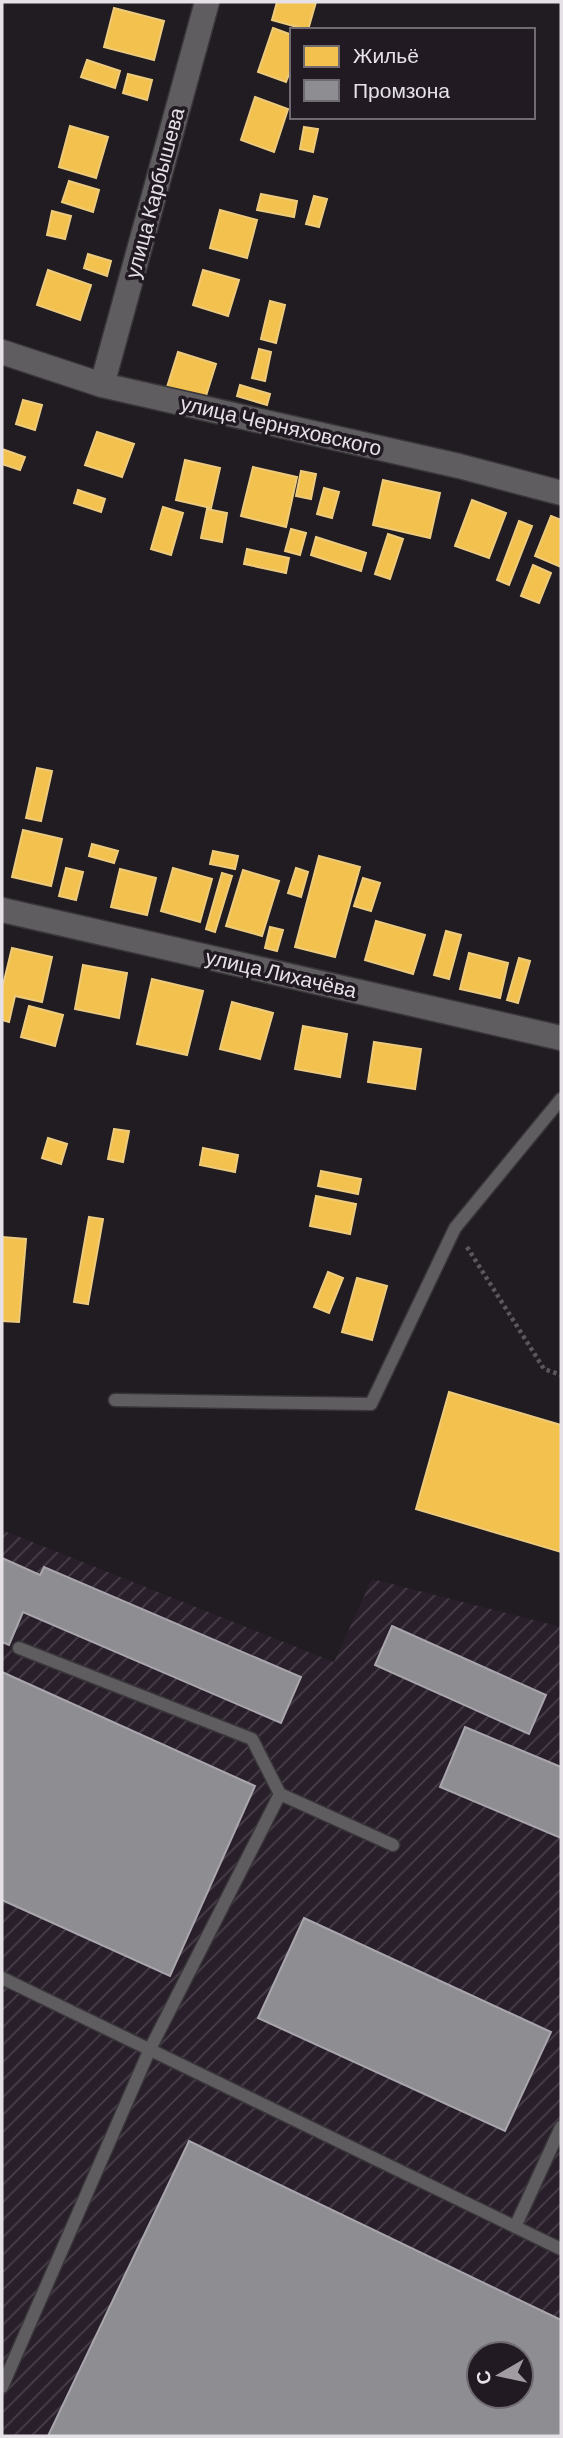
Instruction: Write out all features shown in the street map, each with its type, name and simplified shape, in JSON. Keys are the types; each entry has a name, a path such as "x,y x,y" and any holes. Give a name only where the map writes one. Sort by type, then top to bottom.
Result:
{"street":[{"name":"улица Карбышева","path":"102,385 207,2"},
{"name":"улица Черняховского","path":"2,352 102,385 446,463 561,493"},
{"name":"улица Лихачёва","path":"2,910 561,1038"}],"lane":[{"path":"115,1400 371,1404 455,1228 561,1099"},
{"path":"19,1648 252,1739 280,1794 393,1846"},
{"path":"2,2387 150,2049 280,1794"},
{"path":"2,1978 561,2249"},
{"path":"515,2227 561,2127"}],"path":[{"path":"455,1228 544,1369 561,1375"}],"shaded area":[{"path":"2,1530 334,1662 372,1579 561,1627 561,2436 2,2436"}],"building: Жильё":[{"path":"277,2 316,2 309,28 272,20"},
{"path":"114,8 164,21 154,60 104,47"},
{"path":"273,28 290,34 290,71 286,82 258,72"},
{"path":"87,60 120,71 115,88 81,77"},
{"path":"128,74 152,80 147,100 123,93"},
{"path":"255,97 288,109 274,152 241,140"},
{"path":"70,126 108,137 96,178 59,167"},
{"path":"304,127 318,129 313,152 300,149"},
{"path":"69,181 99,190 93,212 62,202"},
{"path":"261,194 297,201 294,217 257,210"},
{"path":"314,196 327,199 319,227 306,224"},
{"path":"220,210 257,220 247,258 210,248"},
{"path":"52,211 71,216 65,239 47,235"},
{"path":"88,254 111,261 107,276 84,268"},
{"path":"48,270 91,285 80,320 37,305"},
{"path":"203,270 239,280 228,316 193,305"},
{"path":"270,301 285,305 276,343 261,339"},
{"path":"259,349 271,352 265,381 252,378"},
{"path":"178,352 216,364 205,399 167,387"},
{"path":"240,385 270,394 267,405 237,396"},
{"path":"23,400 42,405 35,430 16,424"},
{"path":"97,432 134,444 122,477 85,465"},
{"path":"2,449 25,457 20,470 2,464"},
{"path":"185,460 220,468 211,508 176,500"},
{"path":"253,467 297,477 286,527 241,516"},
{"path":"301,471 316,474 311,499 296,496"},
{"path":"383,480 440,493 430,538 373,525"},
{"path":"324,488 339,492 332,518 317,514"},
{"path":"78,490 105,499 101,512 74,503"},
{"path":"472,500 506,513 489,558 455,546"},
{"path":"163,507 183,513 171,555 151,549"},
{"path":"207,509 227,513 222,542 201,538"},
{"path":"551,516 561,520 561,567 535,556"},
{"path":"519,521 532,526 509,585 497,580"},
{"path":"291,529 306,533 300,555 285,551"},
{"path":"388,534 403,539 390,579 375,574"},
{"path":"316,537 366,553 361,571 311,555"},
{"path":"247,549 289,558 286,573 244,564"},
{"path":"533,565 551,573 539,603 521,596"},
{"path":"37,768 52,771 41,821 26,818"},
{"path":"23,830 62,839 51,886 12,877"},
{"path":"92,844 118,851 114,863 89,856"},
{"path":"213,851 238,856 235,869 210,864"},
{"path":"319,856 360,867 335,957 295,947"},
{"path":"66,868 83,872 76,900 59,896"},
{"path":"173,868 212,879 200,922 161,911"},
{"path":"296,868 308,872 301,897 288,893"},
{"path":"120,869 156,878 147,915 111,907"},
{"path":"243,870 279,881 262,936 226,926"},
{"path":"222,873 232,876 215,932 206,929"},
{"path":"363,878 380,883 371,911 354,906"},
{"path":"376,921 425,935 413,974 365,960"},
{"path":"270,927 283,930 277,951 265,948"},
{"path":"446,931 461,935 449,979 434,975"},
{"path":"12,948 52,957 42,1002 15,996 9,1022 2,1020 2,989"},
{"path":"469,953 508,963 500,998 460,989"},
{"path":"519,958 530,961 518,1003 507,1000"},
{"path":"83,965 127,973 119,1018 75,1009"},
{"path":"152,979 203,991 187,1055 137,1044"},
{"path":"232,1002 273,1013 260,1059 220,1049"},
{"path":"29,1006 63,1015 55,1046 21,1037"},
{"path":"303,1026 347,1034 340,1077 295,1069"},
{"path":"374,1042 421,1049 415,1089 368,1082"},
{"path":"114,1129 129,1131 123,1162 108,1159"},
{"path":"48,1138 67,1144 61,1164 42,1158"},
{"path":"203,1148 238,1155 235,1172 200,1165"},
{"path":"321,1171 361,1179 358,1194 318,1186"},
{"path":"316,1196 356,1204 350,1234 310,1226"},
{"path":"89,1217 103,1219 88,1304 74,1302"},
{"path":"2,1237 26,1239 19,1322 2,1321"},
{"path":"328,1272 343,1278 329,1313 314,1307"},
{"path":"357,1278 387,1286 372,1340 342,1332"},
{"path":"449,1392 561,1425 561,1552 416,1509"}],"building: Промзона":[{"path":"2,1558 40,1575 44,1567 301,1677 281,1723 23,1612 9,1645 2,1642"},
{"path":"392,1626 546,1695 529,1734 375,1665"},
{"path":"2,1672 255,1786 170,1976 2,1900"},
{"path":"465,1727 561,1767 561,1838 440,1787"},
{"path":"304,1918 551,2032 505,2131 258,2018"},
{"path":"189,2141 561,2320 561,2436 48,2436"}]}
